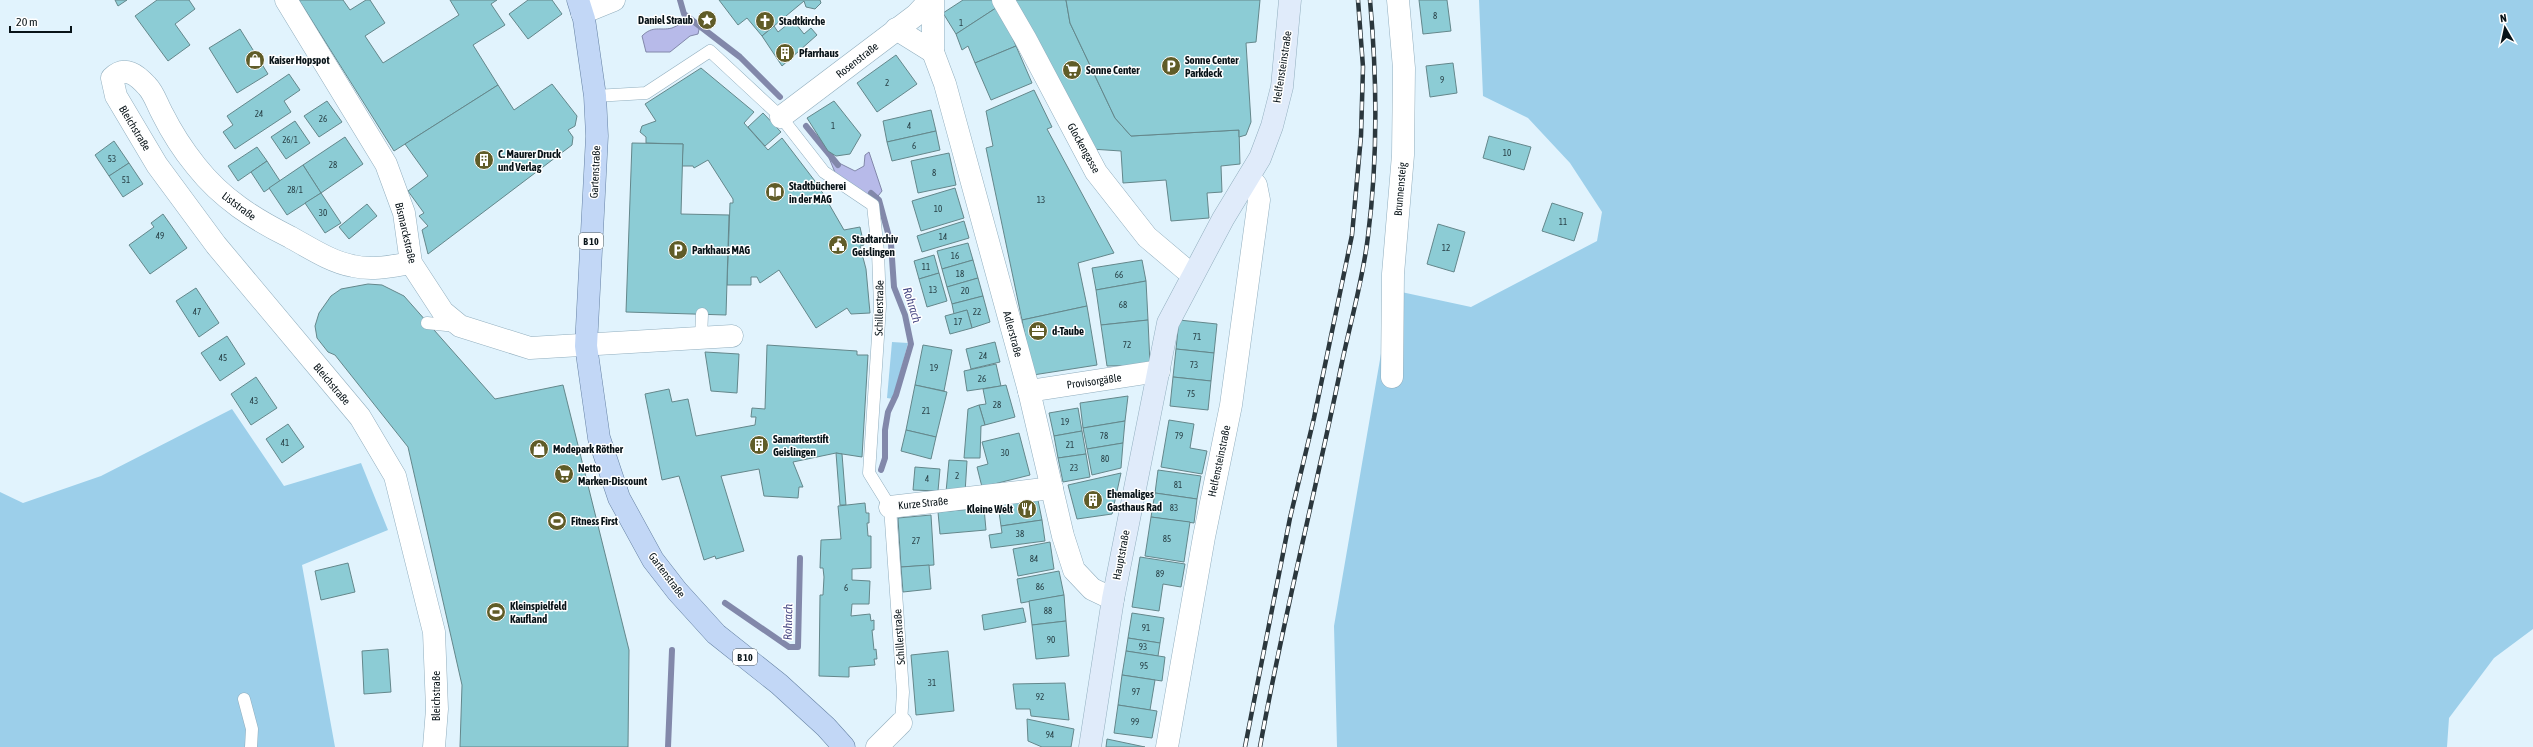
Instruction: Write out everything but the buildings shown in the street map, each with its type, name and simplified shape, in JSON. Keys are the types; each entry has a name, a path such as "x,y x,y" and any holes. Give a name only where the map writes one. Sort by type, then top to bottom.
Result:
{"main road":[{"name":"Gartenstraße","path":"580,6 595,96 597,136 586,346 599,438 619,498 653,560 677,591 716,634 779,684 826,727 844,747"}],"street":[{"name":"Bismarckstraße","path":"286,0 386,164 404,213 411,263 443,312 460,326 530,348 586,346"},
{"path":"580,6 614,0"},
{"path":"931,0 933,52"},
{"name":"Rosenstraße","path":"781,117 916,15 931,0"},
{"name":"Glockengasse","path":"1003,0 1025,38 1096,172 1147,237 1192,276"},
{"name":"Helfensteinstraße","path":"1192,276 1260,158 1267,139 1282,87 1290,0"},
{"name":"Brunnensteig","path":"1392,377 1393,274 1403,155 1404,68 1398,0"},
{"path":"896,29 933,52"},
{"name":"Adlerstraße","path":"933,52 948,92 1029,391 1063,536 1074,570 1092,589 1113,599"},
{"name":"Liststraße","path":"118,72 125,71 134,74 147,86 172,132 197,167 220,192 251,217 314,251 353,266 368,268 411,263"},
{"name":"Bleichstraße","path":"118,72 112,78 113,91 157,165 221,250 360,417 395,476 434,632 437,709 434,747"},
{"name":"Helfensteinstraße","path":"1167,747 1204,537 1231,405 1259,200 1256,185 1249,176"},
{"name":"Hauptstraße","path":"1090,747 1113,599 1168,323 1192,276"},
{"path":"586,346 732,336"},
{"name":"Provisorgäßle","path":"1029,391 1159,371"},
{"name":"Kurze Straße","path":"890,507 1052,488"},
{"name":"Schillerstraße","path":"877,747 900,723"}],"lane":[{"name":"Schillerstraße","path":"595,96 646,93 710,51 781,117 824,172 873,205 879,267 880,306 869,473 890,507 903,692 900,723"},
{"path":"701,338 702,314"},
{"path":"427,323 460,326"},
{"path":"244,699 252,729 251,747"}],"shaded area":[{"path":"1479,0 2533,0 2533,629 2494,658 2449,718 2447,747 1337,747 1334,626 1392,290 1471,307 1597,241 1602,212 1570,163 1528,118 1483,96"},
{"path":"689,17 700,25 698,34 690,36 670,52 646,52 642,36 653,29 672,28 679,25"},
{"path":"869,152 882,191 875,200 839,182 829,158 855,171 864,166 865,155"},
{"path":"892,342 908,343 893,399 887,398"},
{"path":"232,409 284,486 361,463 388,530 302,565 335,747 0,747 0,492 23,503 101,476"}],"waterway":[{"name":"Rohrach","path":"680,0 684,14 740,57 780,97"},
{"name":"Rohrach","path":"806,126 838,165"},
{"name":"Rohrach","path":"871,193 879,200 891,244 894,287 905,315 911,344 896,395 888,412 885,430 885,458 881,470"},
{"name":"Rohrach","path":"725,603 789,647 798,647 800,558"},
{"name":"Rohrach","path":"668,747 672,650"}],"railway":[{"path":"1245,747 1290,518 1314,418 1352,235 1361,136 1363,67 1358,0"},
{"path":"1260,747 1279,651 1366,252 1374,177 1375,148 1375,88 1370,0"}],"place":[{"name":"Daniel Straub","path":"707,20"},
{"name":"Stadtkirche","path":"765,21"},
{"name":"Pfarrhaus","path":"785,53"},
{"name":"Kaiser Hopspot","path":"255,60"},
{"name":"Sonne Center Parkdeck","path":"1171,66"},
{"name":"Sonne Center","path":"1072,70"},
{"name":"C. Maurer Druck und Verlag","path":"484,160"},
{"name":"Stadtbücherei in der MAG","path":"775,192"},
{"name":"Stadtarchiv Geislingen","path":"838,245"},
{"name":"Parkhaus MAG","path":"678,250"},
{"name":"d-Taube","path":"1038,331"},
{"name":"Samariterstift Geislingen","path":"759,445"},
{"name":"Modepark Röther","path":"539,449"},
{"name":"Netto Marken-Discount","path":"564,474"},
{"name":"Ehemaliges Gasthaus Rad","path":"1093,500"},
{"name":"Kleine Welt","path":"1027,509"},
{"name":"Fitness First","path":"557,521"},
{"name":"Kleinspielfeld Kaufland","path":"496,612"}]}
